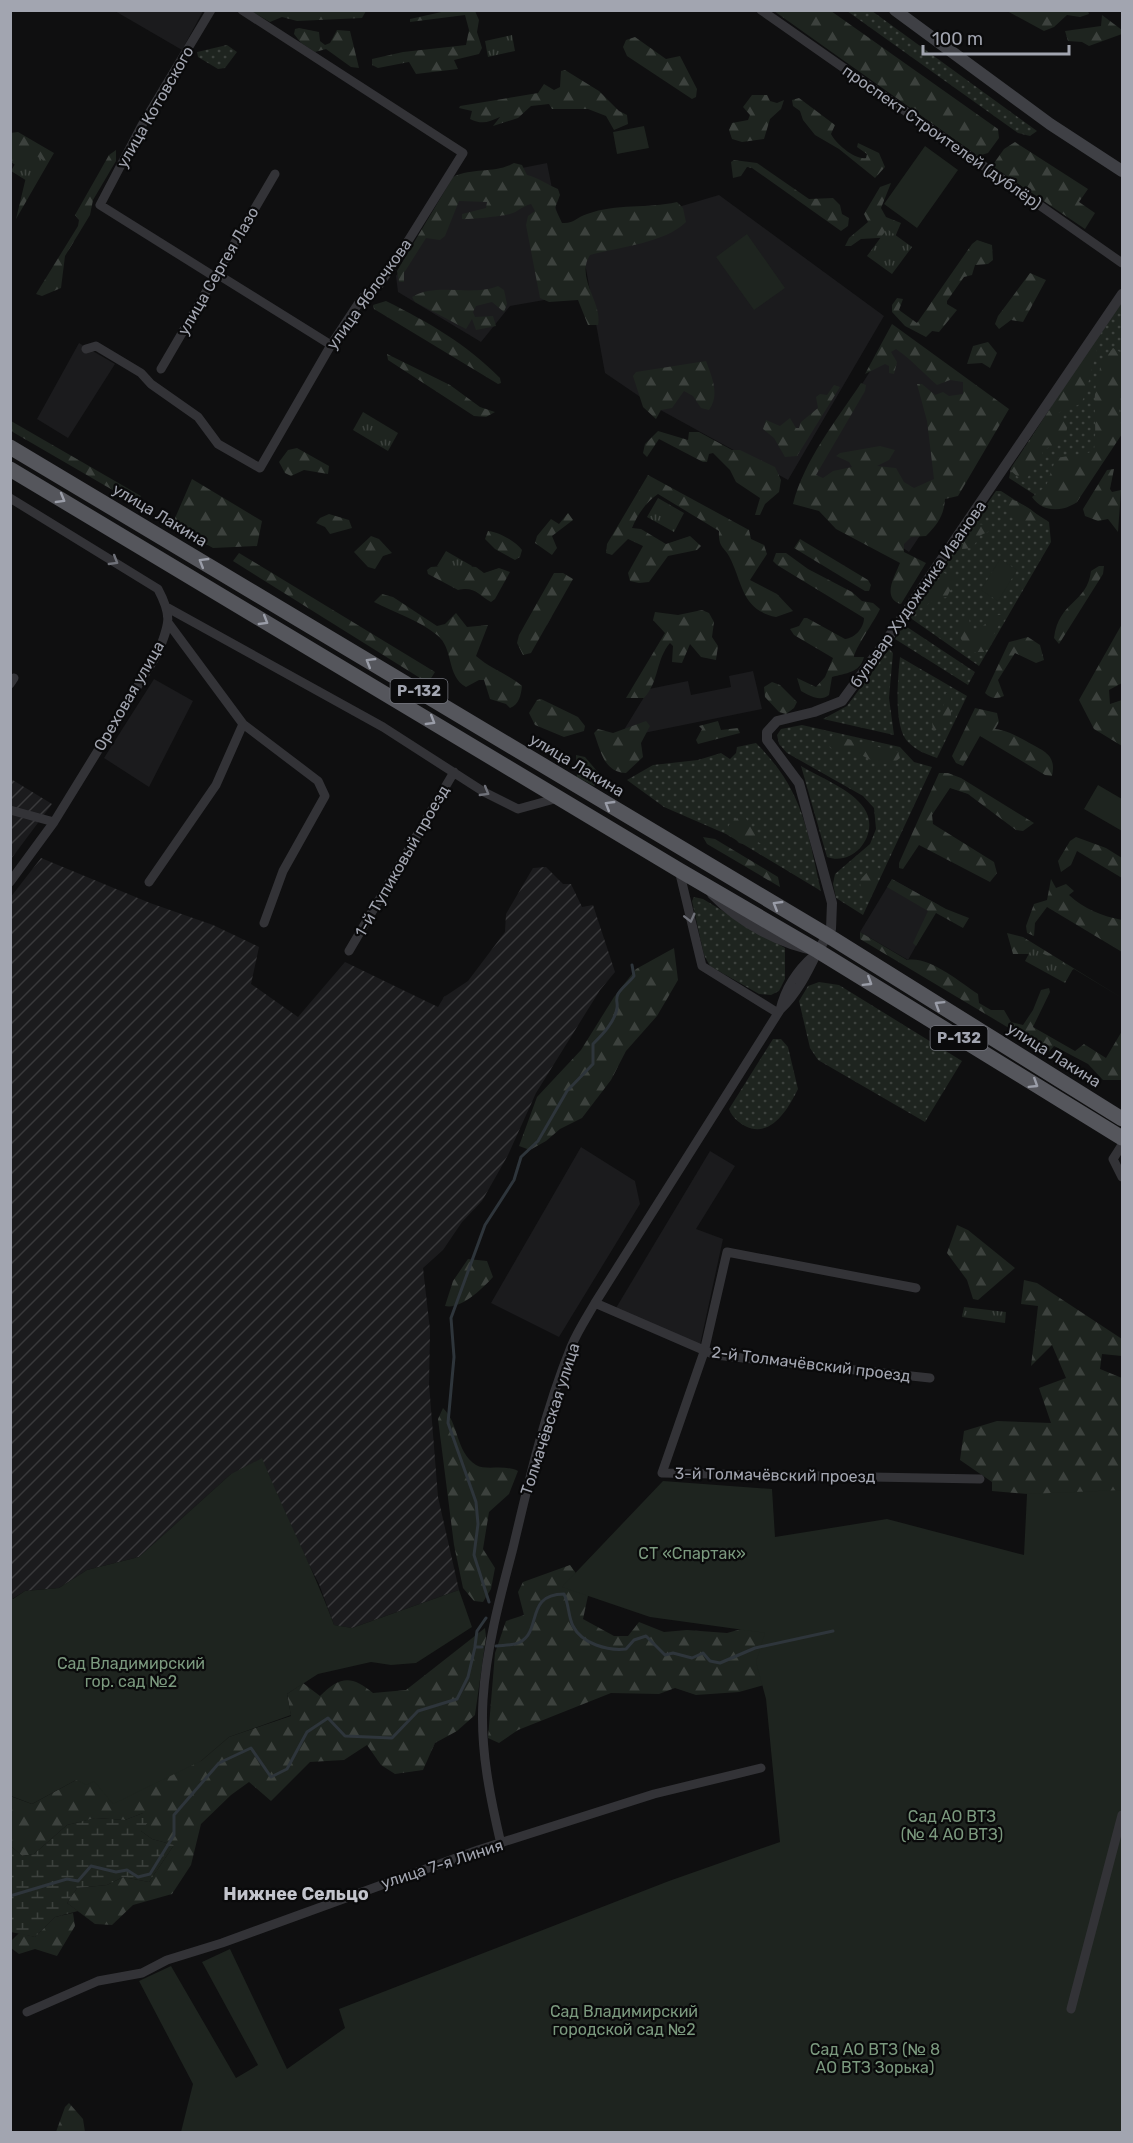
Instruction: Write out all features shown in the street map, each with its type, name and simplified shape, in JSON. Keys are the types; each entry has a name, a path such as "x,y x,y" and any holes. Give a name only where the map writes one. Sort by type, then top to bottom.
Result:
{"highway":[{"name":"улица Лакина","path":"10,447 827,935 1122,1119"},
{"name":"Р-132","path":"10,469 702,884 818,951 1122,1138"}],"main road":[{"path":"895,10 1050,124 1122,171"}],"street":[{"name":"улица Котовского","path":"212,10 142,125 100,205 216,275"},
{"name":"улица Яблочкова","path":"86,349 96,345 141,374 198,417 218,444 260,468 362,298 379,285 393,265 463,153 242,10"},
{"name":"проспект Строителей (дублёр)","path":"761,10 1122,263"},
{"name":"улица Сергея Лазо","path":"161,369 275,174"},
{"path":"216,275 332,345"},
{"name":"бульвар Художника Иванова","path":"827,935 833,916 832,903 799,783 767,740 770,725 842,701 886,641 1122,294"},
{"path":"11,500 158,589 168,608 383,727 484,792 518,809 558,798"},
{"name":"Ореховая улица","path":"10,882 54,822 158,653 169,624 168,608"},
{"path":"169,624 243,724 318,781 325,796 283,871 264,922"},
{"path":"149,882 216,785 243,724"},
{"name":"1-й Тупиковый проезд","path":"349,951 454,772"},
{"path":"10,810 54,822"},
{"path":"679,870 702,966 779,1011"},
{"path":"818,951 827,935"},
{"name":"Толмачёвская улица","path":"501,1844 490,1795 483,1737 483,1698 498,1608 528,1484 558,1384 572,1345 595,1303 779,1011 796,990 818,951"},
{"path":"1122,1145 1113,1159 1122,1177"},
{"path":"704,1352 727,1252 916,1288"},
{"name":"2-й Толмачёвский проезд","path":"595,1303 704,1352 930,1378"},
{"name":"3-й Толмачёвский проезд","path":"704,1352 662,1473 980,1479"},
{"name":"улица 7-я Линия","path":"27,2012 98,1981 142,1973 167,1960 222,1943 312,1908 501,1844 654,1794 761,1768"},
{"path":"1071,2009 1122,1815"}],"shaded area":[{"path":"115,11 203,11 182,50"},
{"path":"547,163 573,295 510,306 481,342 398,292 396,276 456,181"},
{"path":"719,195 884,316 788,480 655,407 605,373 580,236"},
{"path":"895,332 1004,410 909,552 801,480"},
{"path":"79,343 115,364 68,438 37,419"},
{"path":"753,671 762,709 619,738 649,689 688,681 691,695 731,687 729,676"},
{"path":"154,679 193,701 149,787 104,758"},
{"path":"11,779 52,804 11,859"},
{"path":"41,858 150,903 213,925 259,947 251,984 298,1017 345,962 438,1007 444,997 468,981 505,932 506,914 533,868 546,867 563,884 571,884 582,907 593,905 615,972 600,990 536,1093 508,1155 482,1201 462,1222 443,1250 423,1268 430,1330 429,1384 438,1497 459,1590 352,1628 334,1625 319,1584 289,1526 231,1474 139,1557 87,1570 59,1588 25,1591 12,1599 10,898"},
{"path":"892,879 939,905 908,960 860,932"},
{"path":"581,1147 635,1181 640,1204 559,1337 491,1303"},
{"path":"710,1151 735,1166 696,1229 723,1239 700,1345 616,1308"}],"green space":[{"path":"251,11 366,11 362,18 297,21 282,17 270,22"},
{"path":"446,11 475,11 479,20 477,32 482,48 479,54 454,60 458,69 416,74 409,62 378,68 372,65 372,59 403,52 466,45 469,30 465,15 410,22 410,19"},
{"path":"774,11 831,11 998,129 999,138 988,153 978,156"},
{"path":"847,11 872,11 1037,131 1030,136 1018,133"},
{"path":"1007,11 1088,11 1089,14 1080,17 1067,15 1054,27 1044,31"},
{"path":"1102,15 1122,30 1122,34 1089,46 1082,42 1068,41 1065,31 1101,26"},
{"path":"295,29 319,32 320,41 325,45 330,43 337,30 350,31 359,68 351,67 326,49 315,52 301,43 294,34"},
{"path":"512,35 515,51 488,57 485,41"},
{"path":"635,37 666,59 680,56 697,89 696,97 692,99 627,56 623,47 626,40"},
{"path":"227,45 237,52 225,68 218,69 198,57 197,52"},
{"path":"565,70 599,91 619,111 627,115 628,124 614,130 606,116 588,109 552,109 549,104 531,106 518,118 493,126 500,117 478,122 470,119 472,111 459,108 538,93 544,84 554,90 560,87 561,71"},
{"path":"752,95 767,95 770,101 777,103 784,100 781,109 770,119 764,139 742,142 732,139 729,130 732,123 748,120 750,115 743,107"},
{"path":"799,98 835,125 831,134 846,150 866,158 867,154 857,147 858,143 879,153 885,167 875,178 839,149 815,135 803,120 800,111 793,106 792,100"},
{"path":"644,126 649,148 617,154 613,132"},
{"path":"18,132 54,153 16,219 27,173 11,162 10,133"},
{"path":"1015,142 1088,189 1079,202 1095,213 1085,229 992,166 1004,149"},
{"path":"925,146 958,170 917,228 884,204"},
{"path":"24,148 46,162 32,184 11,171"},
{"path":"116,150 116,161 93,200 90,215 65,256 61,288 42,296 36,294 78,226 79,220 75,215 109,155"},
{"path":"734,160 757,163 809,199 833,198 840,205 842,214 849,218 848,226 841,231 752,168 747,167 741,176 733,178 731,162"},
{"path":"514,163 522,165 527,175 558,189 560,195 555,208 562,223 610,208 677,202 683,208 686,222 666,235 590,255 586,264 586,273 597,308 598,325 588,325 578,300 549,302 540,298 526,225 528,216 535,211 531,204 510,214 462,219 462,214 486,208 487,202 459,201 445,236 440,240 426,238 404,273 404,282 399,282 397,271 453,177"},
{"path":"891,183 881,208 886,217 901,223 895,237 861,239 851,246 845,246 849,238 868,222 864,214 880,187"},
{"path":"887,229 912,247 892,274 867,256"},
{"path":"747,234 785,288 754,310 716,257"},
{"path":"977,240 992,245 993,260 988,264 975,265 972,275 964,277 947,301 947,304 957,310 939,332 932,331 926,337 905,326 892,312 892,305 897,298 903,299 899,310 917,323"},
{"path":"1030,273 1046,280 1023,322 1011,320 999,329 995,324 998,316"},
{"path":"498,286 504,290 507,304 504,312 492,302 476,306 473,312 475,317 493,316 496,326 476,330 472,319 466,329 415,302 412,297 432,290 477,290"},
{"path":"1122,299 1122,425 1052,506 1009,478 1011,468"},
{"path":"386,301 460,344 500,378 501,383 498,384 374,309 373,305"},
{"path":"892,324 1009,409 958,496 945,499 942,515 934,527 926,536 911,537 904,544 904,552 926,563 901,604 895,601 891,592 900,563 836,529 819,511 793,504 813,456 861,383 866,385 865,391 816,475 823,478 833,471 852,467 849,462 836,456 840,453 880,446 895,450 889,460 877,466 896,468 904,482 914,488 934,479 927,421 917,384 922,384 935,395 943,392 949,396 963,394 963,382 950,380 937,385 896,349 891,352 897,362 894,374 889,373 889,366 885,364 865,374"},
{"path":"988,342 997,353 990,368 982,363 967,364 973,346"},
{"path":"1091,343 1097,351 1082,401 1058,413 1057,417 1068,421 1066,434 1061,440 1043,451 1040,461 1024,482 1011,471"},
{"path":"1113,348 1122,353 1122,388 1119,407 1122,434 1077,502 1060,509 1042,506 1032,497 1046,486 1056,458 1094,450 1096,385 1104,361"},
{"path":"387,354 450,385 480,407 495,412 486,417 474,416 388,360"},
{"path":"706,361 714,392 709,410 701,408 693,396 684,391 672,408 661,410 656,419 643,407 633,376 636,372"},
{"path":"834,385 840,387 797,456 785,457 774,438 763,429 766,420 780,426 790,418 796,428 799,428 801,422 818,408 816,397 820,394 827,395"},
{"path":"363,412 398,433 388,451 353,430"},
{"path":"11,421 141,496 135,503 11,431"},
{"path":"658,431 688,440 689,432 699,432 732,450 740,450 775,467 781,480 779,492 765,504 760,515 755,515 760,498 736,482 730,470 713,453 709,454 707,462 703,462 659,439 647,457 643,453 645,444"},
{"path":"297,448 329,466 328,474 304,470 291,476 285,473 279,462 288,450"},
{"path":"1114,469 1110,489 1112,492 1121,490 1118,532 1108,519 1098,521 1085,516 1083,509 1107,470"},
{"path":"648,475 749,530 751,539 764,545 767,554 750,580 777,594 793,611 776,617 765,614 750,603 729,555 721,544 719,531 658,494 643,509 632,528 641,529 666,544 690,536 701,546 697,550 668,556 649,582 630,581 628,573 643,546 628,539 612,555 606,553 607,544"},
{"path":"192,479 262,521 257,546 213,548 172,525"},
{"path":"996,491 1001,491 1049,522 1051,542 979,666 909,617"},
{"path":"658,498 684,513 674,532 647,517"},
{"path":"1009,498 1033,511 1042,524 1014,521 1008,508"},
{"path":"568,513 573,520 552,536 557,548 552,555 535,543 537,536 551,519 559,524"},
{"path":"329,514 349,520 352,528 330,534 325,527 316,523 320,518"},
{"path":"974,524 991,525 994,529 981,535 972,548 962,549 964,537"},
{"path":"488,531 502,535 515,543 522,550 520,557 515,560 495,549 485,539"},
{"path":"371,536 379,539 392,553 383,556 375,569 368,567 354,552"},
{"path":"800,539 868,580 871,585 869,591 865,591 794,548"},
{"path":"446,551 472,566 463,582 437,566"},
{"path":"239,553 435,672 428,683 233,561"},
{"path":"776,553 786,553 808,569 852,592 862,601 873,603 880,609 855,653 854,657 864,657 862,662 852,672 832,677 829,695 826,697 815,697 801,691 797,678 816,687 825,677 833,658 794,635 790,629 799,626 804,618 807,618 845,639 858,632 864,618 777,565 773,561"},
{"path":"1000,559 1017,570 998,601 981,590"},
{"path":"455,565 476,567 484,573 499,568 510,572 491,602 472,590 458,590 428,574 427,570 431,567"},
{"path":"1104,566 1103,574 1059,644 1054,638 1061,616 1084,590 1091,571"},
{"path":"554,573 563,573 573,579 531,653 523,655 517,643 519,635"},
{"path":"944,573 956,578 947,597 934,599 923,608 920,607 925,594"},
{"path":"382,594 393,597 437,626 445,624 456,613 467,627 488,625 476,656 522,686 516,705 510,708 506,704 490,699 484,680 479,680 466,687 455,676 446,647 437,635 423,625 374,602"},
{"path":"702,610 709,613 714,622 712,637 718,646 716,660 701,657 690,644 682,663 672,662 673,646 670,643 662,656 649,692 644,698 626,698 665,633 653,620 655,612 678,615"},
{"path":"1005,614 984,652 969,652 958,634 962,624 969,618 971,630 980,629 993,616"},
{"path":"1122,624 1122,683 1109,690 1110,704 1122,700 1122,746 1094,729 1079,700"},
{"path":"904,625 975,672 968,685 895,639"},
{"path":"1028,637 1040,645 1044,660 1036,663 1015,653 998,680 1004,696 994,698 987,695 985,693 1009,642"},
{"path":"889,649 893,653 889,698 894,735 823,719 847,706"},
{"path":"900,657 967,696 937,758 915,748 903,735 898,714"},
{"path":"772,682 780,685 797,702 794,708 786,714 779,712 765,697 764,687"},
{"path":"946,693 951,693 951,721 933,732 932,720 943,710"},
{"path":"541,699 578,717 585,726 584,731 564,737 535,725 529,713 537,700"},
{"path":"975,708 997,713 999,722 995,729 1015,735 1047,754 1052,763 1052,776 1045,775 980,736 963,766 956,763 952,756"},
{"path":"646,721 650,726 641,743 643,757 626,773 613,769 604,760 594,733 598,729 613,733"},
{"path":"718,721 721,730 738,728 740,733 698,744 696,740 702,729 699,726"},
{"path":"802,725 900,747 914,762 932,767 863,915 836,898 833,884 835,874 870,844 876,829 874,808 863,796 787,753 779,744 777,735 781,729"},
{"path":"832,735 898,752 900,758 887,764 875,762 850,750 836,751 830,747"},
{"path":"756,743 772,760 794,794 807,829 821,891 726,834 664,807 627,780 653,765 698,760 721,753 730,759 736,753 737,747"},
{"path":"576,755 585,757 602,777 594,786 577,777"},
{"path":"801,766 844,790 864,808 868,818 867,837 862,846 847,857 837,859 827,857"},
{"path":"939,773 948,773 961,778 1034,823 1023,831 1016,830 968,794 950,788 932,815 933,824 994,862 997,873 990,882 919,845 903,869 899,868 899,863"},
{"path":"1098,785 1122,799 1122,831 1084,809"},
{"path":"743,814 756,834 765,842 764,845 758,842 751,846 739,843 727,830 730,823"},
{"path":"703,837 715,839 778,877 780,887 707,844"},
{"path":"1076,837 1106,848 1122,858 1122,878 1077,851 1071,865 1061,872 1058,861 1070,841"},
{"path":"872,867 879,868 875,889 866,899 861,895 860,880"},
{"path":"892,879 946,909 969,918 963,928 936,913 916,946 913,943 928,911 887,887"},
{"path":"1051,879 1056,888 1066,884 1074,891 1069,895 1087,908 1122,920 1122,952 1047,907 1035,923 1034,936 1027,933 1026,926 1034,904 1047,900"},
{"path":"694,897 703,899 785,948 785,979 779,991 771,995 759,994 710,966 704,955 692,901"},
{"path":"860,932 907,960 925,962 944,971 978,994 979,1003 991,1010 1004,1010 1011,1022 1023,1025 1033,1010 1041,990 1049,988 1050,992 1033,1027 1075,1051 1084,1044 1106,1058 1122,1031 1122,1080 1103,1080 1088,1064 1054,1046 1049,1052 860,939"},
{"path":"1007,933 1023,937 1122,998 1074,969 1063,975 1028,954 1013,954"},
{"path":"674,948 678,980 657,1016 626,1051 611,1080 582,1118 560,1129 546,1141 530,1150 519,1146 537,1097 581,1050 614,997 636,969"},
{"path":"1032,948 1073,969 1065,983 1025,961"},
{"path":"819,982 839,985 962,1061 925,1122 818,1060 810,1048 799,1001 808,986"},
{"path":"773,1039 781,1039 788,1047 798,1089 778,1120 763,1129 754,1129 738,1121 729,1109"},
{"path":"957,1225 968,1230 1015,1268 978,1300 973,1299 967,1280 947,1253"},
{"path":"468,1259 487,1261 493,1277 465,1301 458,1305 445,1306 453,1281"},
{"path":"1024,1280 1037,1283 1122,1339 1122,1356 1102,1354 1100,1369 1122,1378 1122,1502 992,1491 992,1482 960,1460 964,1431 997,1421 1051,1423 1039,1388 1066,1378 1052,1345 1031,1366 1038,1306 1021,1304"},
{"path":"964,1307 1006,1312 1005,1323 962,1317"},
{"path":"443,1408 452,1422 464,1453 476,1465 518,1471 509,1494 489,1512 483,1549 495,1568 491,1589 483,1602 474,1601 463,1588 454,1545 438,1419"},
{"name":"Сад Владимирский гор. сад №2","path":"262,1458 334,1625 352,1628 459,1590 472,1627 416,1663 391,1665 371,1662 318,1674 287,1694 291,1715 229,1737 201,1761 113,1804 94,1781 87,1785 76,1780 32,1804 11,1796 11,1597 13,1599 25,1591 59,1588 87,1570 139,1557 231,1474"},
{"path":"663,1481 772,1489 775,1537 887,1519 1024,1555 1027,1494 1122,1490 1122,2132 181,2132 193,2084 139,1981 171,1966 236,2078 258,2065 202,1962 230,1949 287,2069 345,2028 339,2009 669,1881 780,1842 766,1699 756,1662 765,1633 650,1617 562,1587"},
{"path":"570,1565 589,1591 583,1619 614,1636 628,1636 639,1622 664,1632 687,1630 727,1633 778,1619 786,1679 739,1692 696,1695 675,1688 659,1694 611,1693 518,1730 499,1743 488,1738 495,1653 506,1621 524,1615 518,1592 523,1582"},
{"path":"485,1628 486,1637 475,1715 457,1731 435,1743 423,1770 395,1774 381,1765 367,1745 344,1760 310,1762 271,1801 249,1782 231,1795 201,1824 191,1865 172,1894 133,1905 112,1925 95,1924 67,1903 77,1888 107,1885 123,1877 149,1882 174,1845 152,1839 141,1831 143,1813 125,1820 96,1818 67,1825 34,1854 22,1856 11,1846 10,1796 32,1804 76,1780 94,1781 201,1761 229,1737 291,1716 287,1694 303,1683 320,1696 333,1685 345,1680 358,1683 373,1693 406,1690"},
{"path":"143,1813 152,1817 141,1831 152,1839 174,1845 149,1882 123,1877 107,1885 77,1888 67,1903 78,1911 55,1917 35,1937 11,1932 11,1846 22,1856 34,1854 67,1825 95,1818 125,1820"},
{"path":"73,1913 75,1926 57,1956 35,1949 19,1954 11,1948 10,1942 19,1933 35,1937 55,1917"},
{"path":"69,2103 83,2119 85,2132 56,2132 65,2107"}],"waterway":[{"path":"489,1602 474,1555 478,1524 476,1502 448,1423 454,1357 451,1318 485,1225 514,1180 521,1157 538,1141 567,1091 593,1064 593,1044 614,1018 618,994 634,976 632,965"},
{"path":"496,1646 512,1645 527,1637 539,1606 544,1600 564,1594 571,1622 577,1632 589,1642 611,1649 626,1649 634,1640 646,1636 665,1655 673,1653 692,1658 703,1653 710,1661 720,1663 755,1648 833,1631"},
{"path":"475,1646 477,1631 486,1618"},
{"path":"10,1896 67,1879 78,1881 91,1866 116,1872 127,1870 138,1877 150,1874 174,1835 174,1815 219,1763 251,1748 271,1777 287,1769 307,1732 328,1718 345,1736 392,1738 418,1711 457,1699 468,1677 475,1647 482,1647"}],"district":[{"name":"Нижнее Сельцо","path":"296,1894"}],"park label":[{"name":"СТ «Спартак»","path":"692,1553"},
{"name":"Сад АО ВТЗ (№ 4 АО ВТЗ)","path":"952,1825"},
{"name":"Сад Владимирский городской сад №2","path":"624,2020"},
{"name":"Сад АО ВТЗ (№ 8 АО ВТЗ Зорька)","path":"875,2058"}]}
